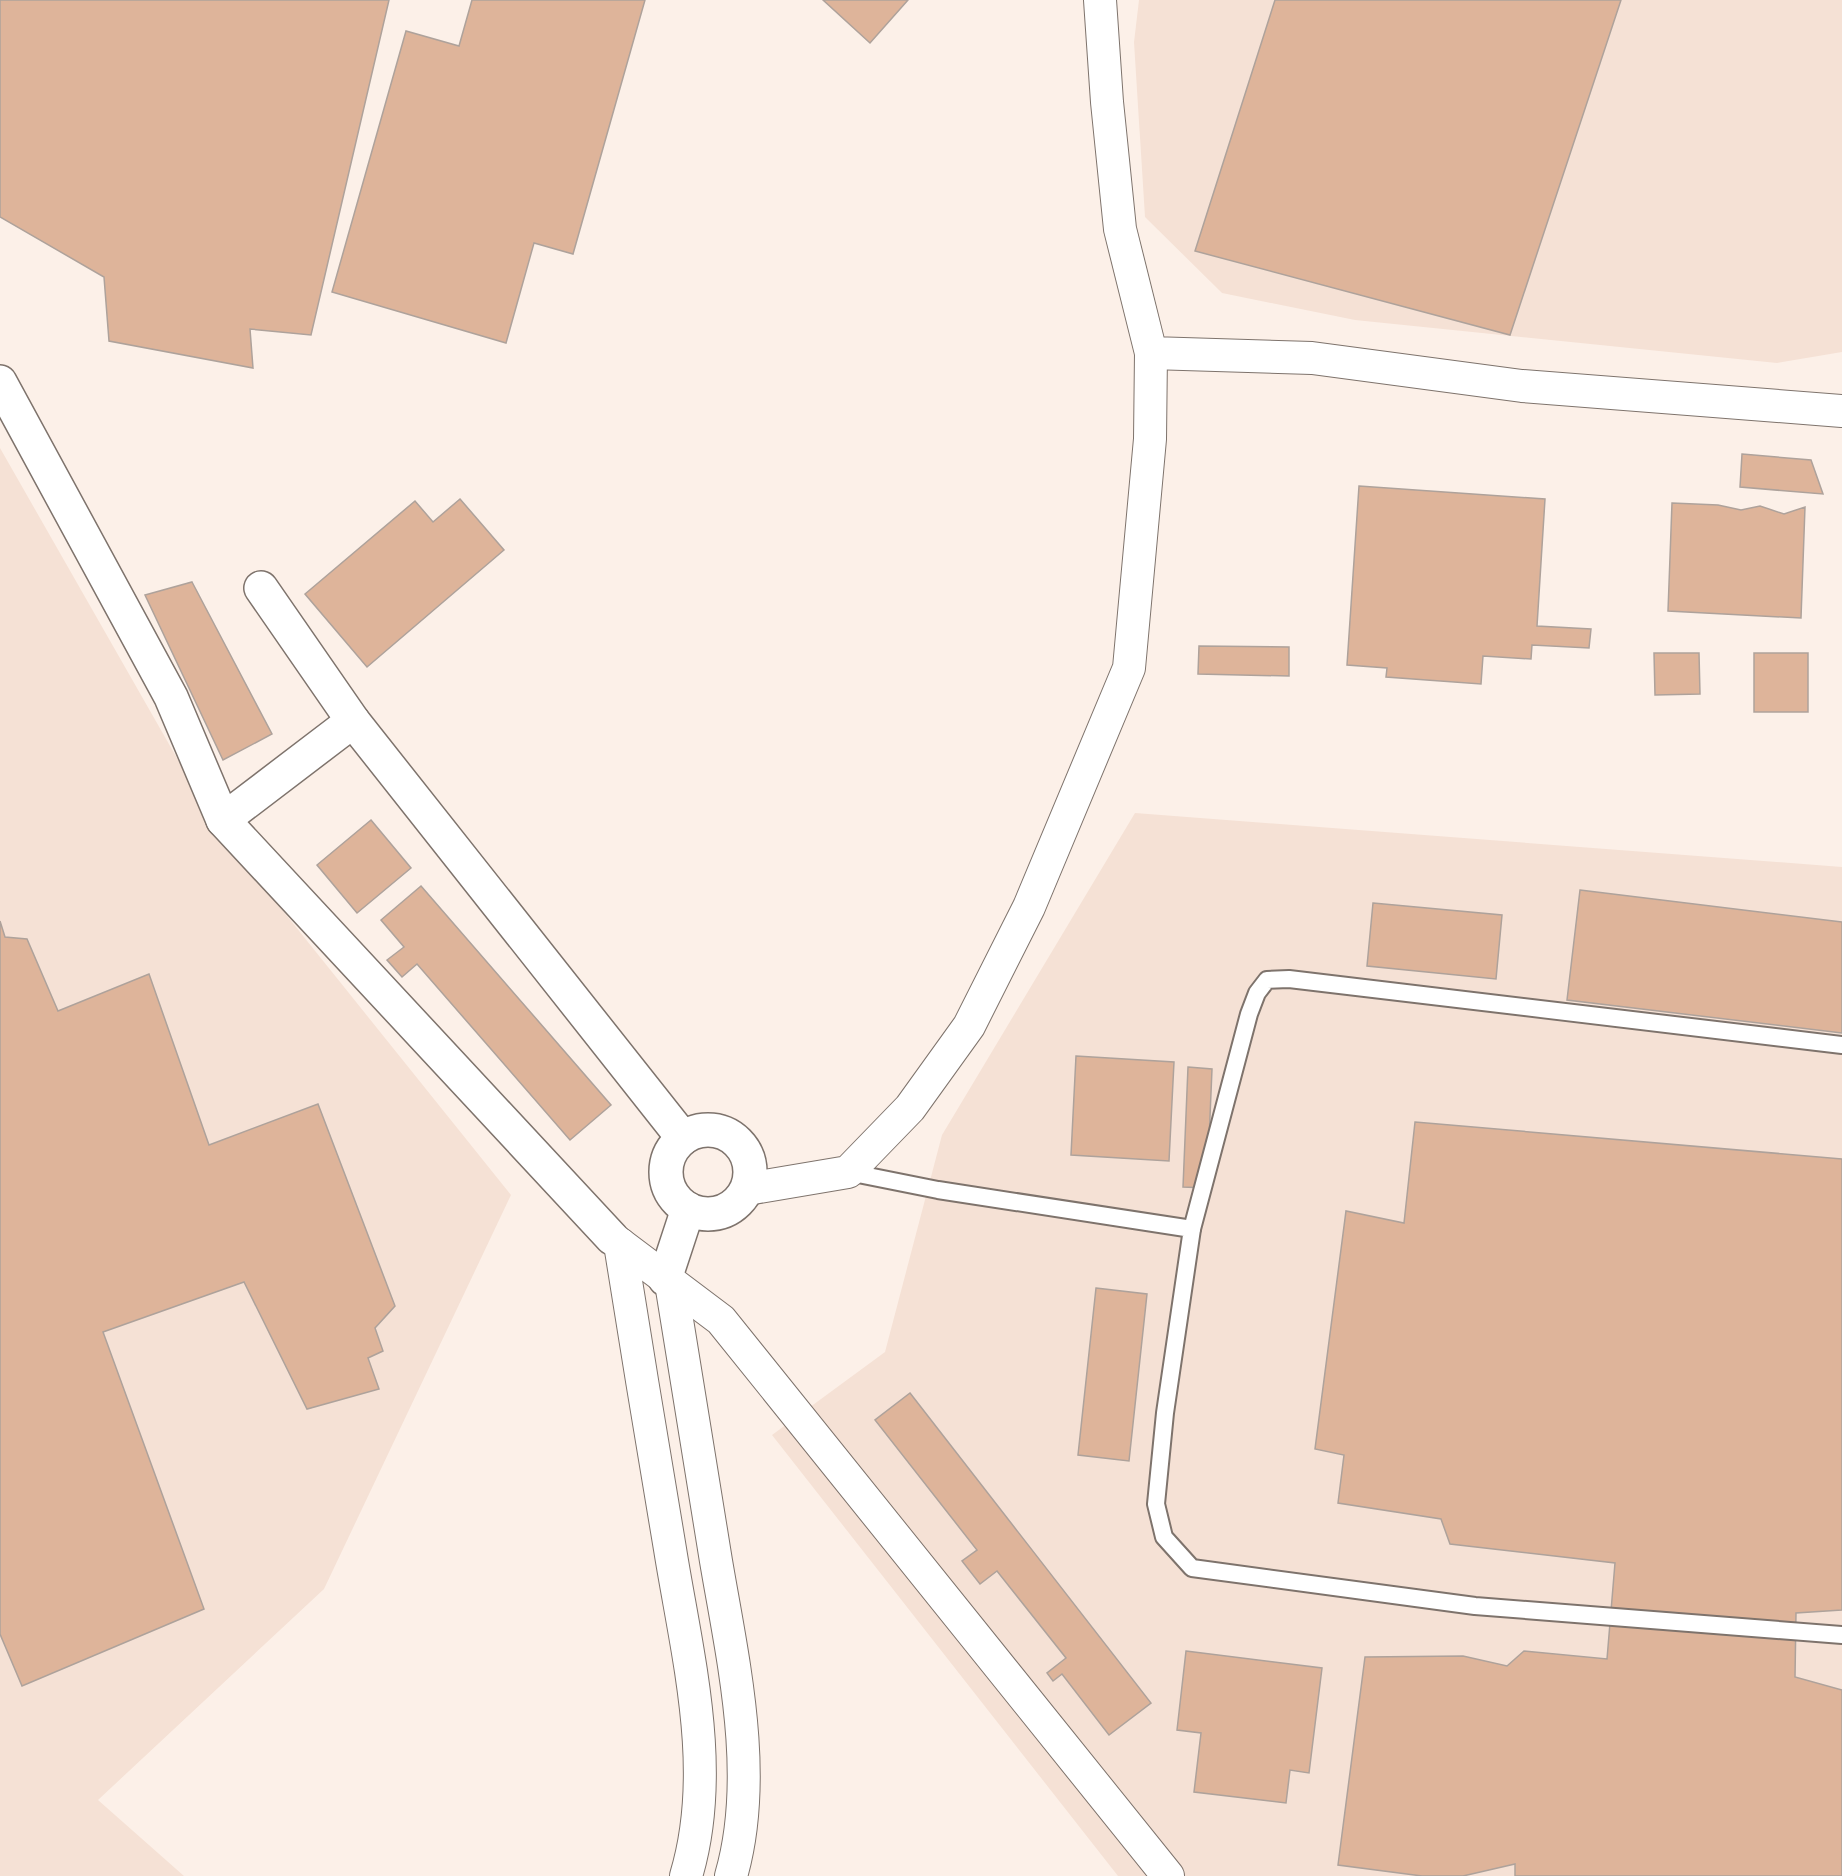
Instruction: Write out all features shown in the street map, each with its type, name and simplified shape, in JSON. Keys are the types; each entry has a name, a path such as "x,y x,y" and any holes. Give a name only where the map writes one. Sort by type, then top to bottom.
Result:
{"street":[{"path":"747,1189 848,1172 910,1108 969,1026 1029,907 1129,668 1150,439 1151,353 1120,229 1107,102 1100,0"},
{"path":"1151,353 1312,358 1522,386 1842,411"},
{"path":"0,382 171,697 223,820 616,1241 721,1320 1168,1876"},
{"path":"261,588 353,722 683,1138"},
{"path":"223,820 353,722"},
{"path":"695,1131 722,1132 734,1139 749,1162 747,1189 729,1209 716,1214 701,1214 677,1201 665,1175 667,1161 673,1148 683,1138 695,1131"},
{"path":"688,1209 668,1281 737,1690 744,1791 742,1829 731,1876"},
{"path":"616,1241 693,1694 700,1791 698,1823 686,1876"}],"lane":[{"path":"1842,1045 1289,979 1267,980 1257,993 1249,1014 1192,1229 1165,1413 1156,1504 1164,1537 1192,1568 1475,1605 1842,1635"},
{"path":"848,1172 939,1190 1192,1229"}],"shaded area":[{"path":"1139,0 1842,0 1842,352 1777,363 1355,320 1222,293 1145,217 1134,42"},
{"path":"0,448 218,830 511,1195 324,1589 98,1800 184,1876 0,1876"},
{"path":"1135,813 1842,867 1842,1876 1118,1876 772,1435 885,1352 942,1135"}],"building":[{"path":"0,0 389,0 311,335 250,329 253,368 109,341 104,277 0,217"},
{"path":"472,0 645,0 573,254 534,243 506,343 332,292 406,31 459,46"},
{"path":"823,0 908,0 870,43"},
{"path":"1275,0 1621,0 1510,335 1195,251"},
{"path":"1742,454 1811,460 1823,494 1740,487"},
{"path":"1359,486 1545,499 1537,626 1591,629 1589,648 1532,645 1531,659 1483,656 1481,684 1386,677 1387,668 1347,665"},
{"path":"460,499 504,550 367,667 305,594 415,501 433,522"},
{"path":"1672,503 1718,505 1741,510 1760,506 1784,514 1805,507 1801,618 1668,611"},
{"path":"192,582 272,734 223,760 145,595"},
{"path":"1199,646 1289,647 1289,676 1198,674"},
{"path":"1654,653 1699,653 1700,694 1655,695"},
{"path":"1754,653 1808,653 1808,712 1754,712"},
{"path":"371,820 411,868 357,913 317,865"},
{"path":"421,886 611,1105 570,1140 417,964 402,977 387,960 404,947 381,920"},
{"path":"1580,890 1842,922 1842,1033 1567,1000"},
{"path":"1373,903 1502,915 1496,979 1367,966"},
{"path":"0,921 5,937 27,939 58,1011 149,974 209,1145 318,1104 395,1306 375,1328 383,1351 368,1358 379,1389 307,1409 244,1282 103,1332 204,1609 22,1686 0,1634"},
{"path":"1076,1056 1174,1062 1169,1161 1071,1155"},
{"path":"1188,1067 1212,1069 1207,1188 1183,1187"},
{"path":"1415,1122 1842,1159 1842,1610 1796,1613 1795,1677 1842,1690 1842,1876 1515,1876 1515,1864 1463,1876 1422,1876 1338,1865 1365,1657 1463,1656 1507,1666 1524,1651 1607,1659 1615,1563 1450,1544 1441,1519 1338,1503 1344,1455 1315,1449 1346,1211 1404,1223"},
{"path":"1096,1288 1147,1294 1129,1461 1078,1455"},
{"path":"910,1393 1151,1703 1109,1735 1062,1674 1053,1681 1047,1673 1066,1658 997,1571 980,1584 962,1561 977,1550 875,1420"},
{"path":"1186,1651 1322,1668 1309,1773 1290,1770 1286,1803 1194,1792 1201,1733 1177,1730"}]}
